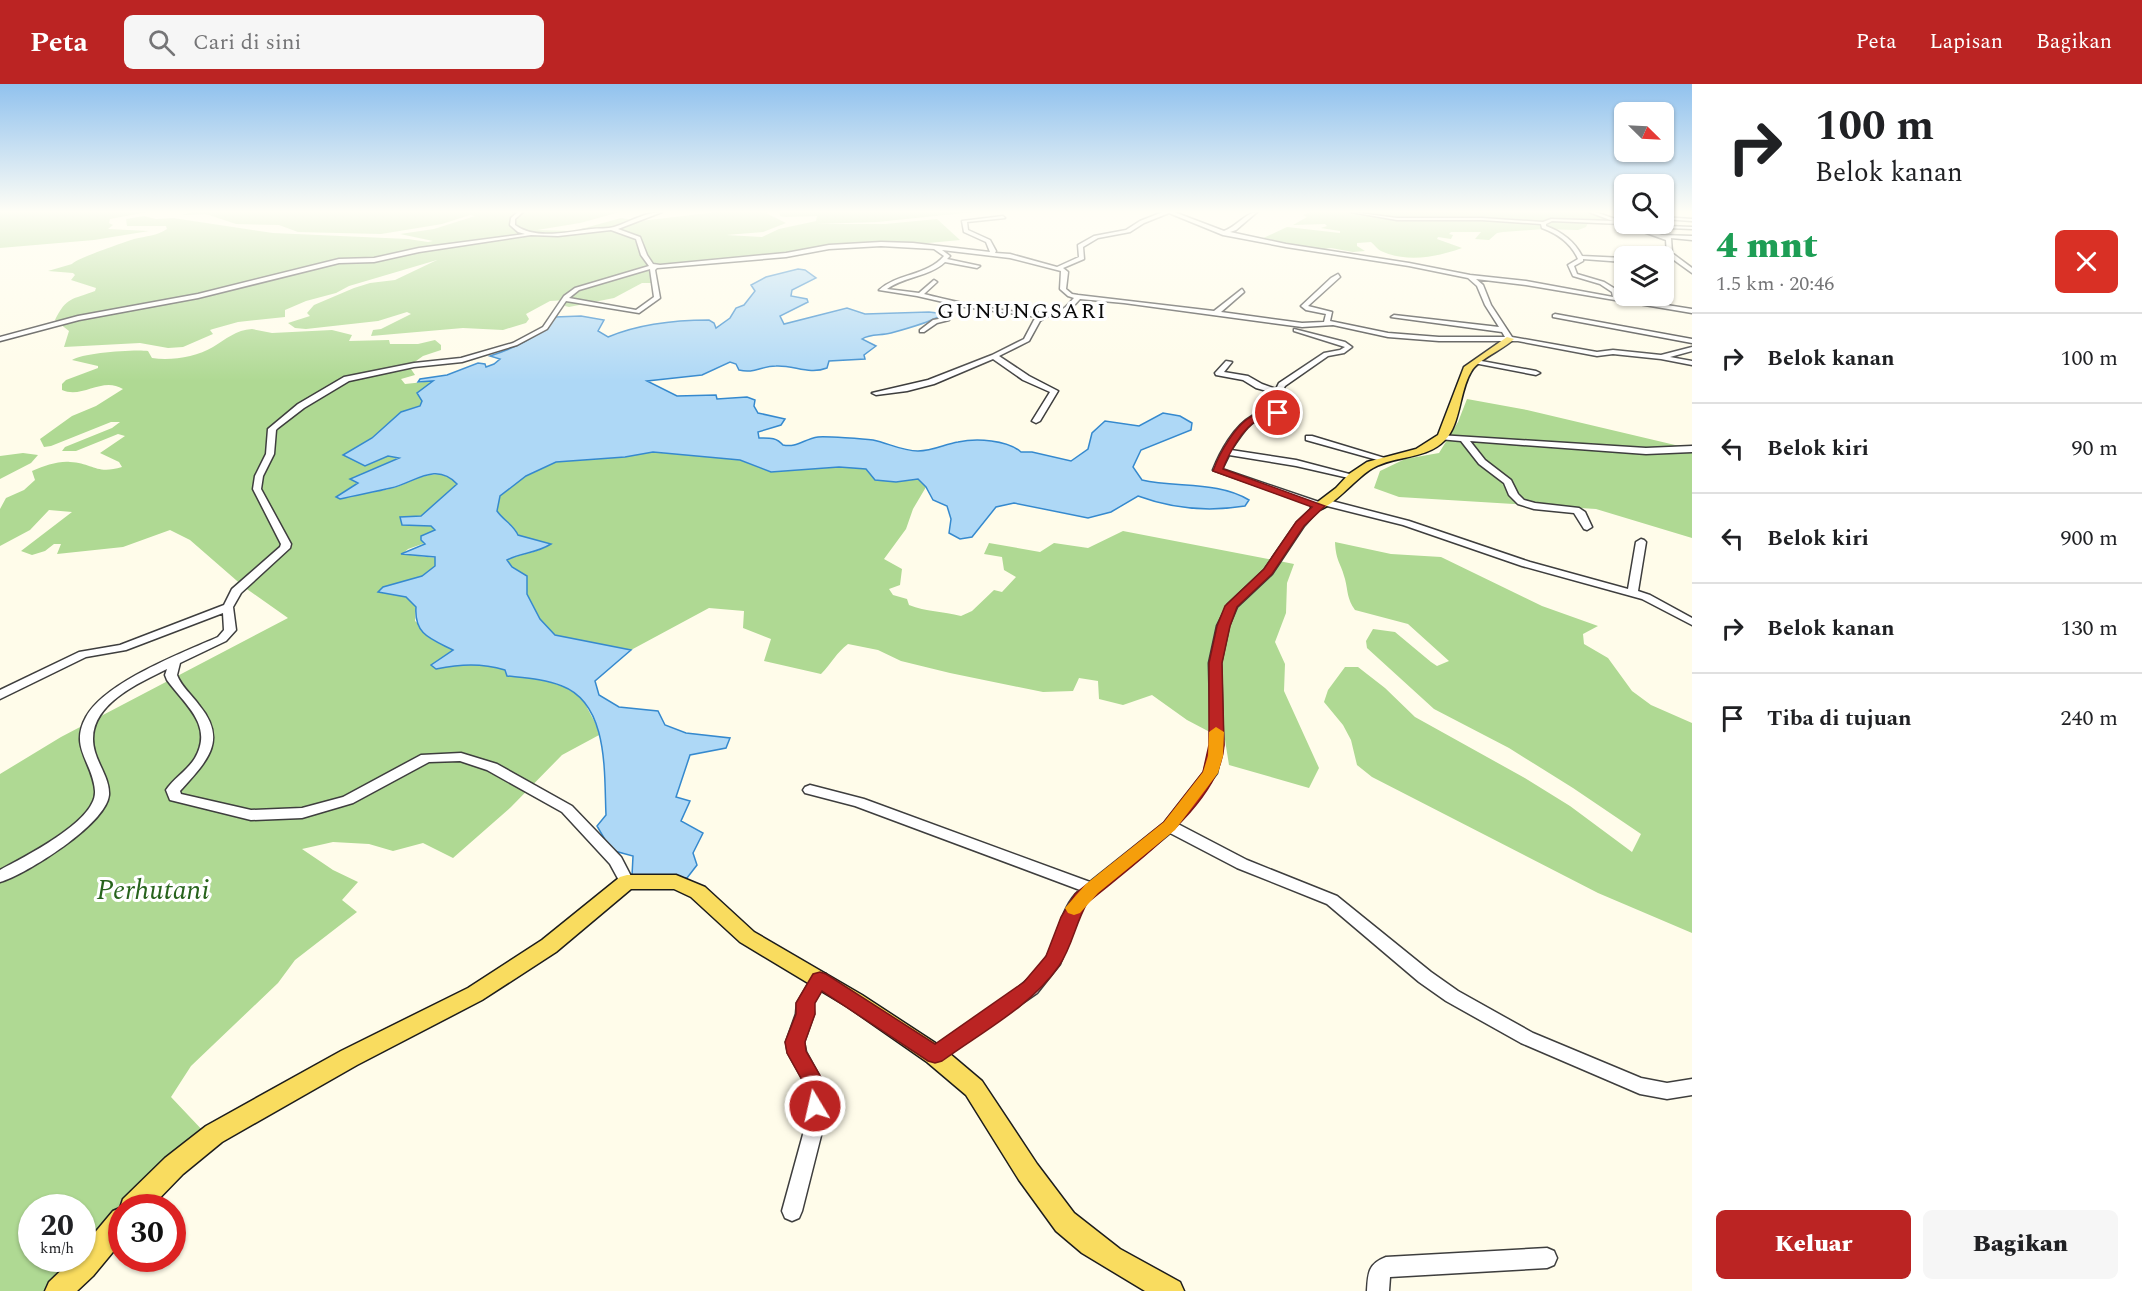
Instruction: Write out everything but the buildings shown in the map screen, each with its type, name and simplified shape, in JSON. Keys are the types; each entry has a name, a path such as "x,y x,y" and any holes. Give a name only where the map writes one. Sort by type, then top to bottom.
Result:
{"main road":[{"path":"1489,339 1506,338"},
{"path":"1320,505 1340,490 1353,476 1371,464 1429,448 1442,436 1458,398 1465,372 1506,338"},
{"path":"146,1194 174,1166 214,1134 349,1058 475,994 549,946 627,882 676,882 690,886 747,937 820,979 935,1055 974,1088 1028,1172 1065,1222 1098,1249 1171,1291"},
{"path":"96,1252 108,1237"},
{"path":"58,1291 79,1272"}],"street":[{"path":"0,339 78,318 198,296 309,268"},
{"path":"0,878 52,848 72,833 100,802 102,792 85,740 86,729 93,715 110,698 129,686 222,639 230,630 228,607 236,591 286,544 257,489 259,476 270,454 273,428 292,412 341,382 372,373 472,357 527,339 549,324 565,299 577,289 647,268"},
{"path":"565,299 637,312 657,298 653,268"},
{"path":"934,268 898,280 882,290 1044,316 1066,311 1078,297"},
{"path":"1058,268 1064,271 1063,289 1070,295 1078,297 1291,324 1312,326 1337,324 1388,335 1489,339"},
{"path":"1431,268 1470,277 1532,282 1614,299"},
{"path":"1572,268 1575,276 1607,285 1614,290"},
{"path":"1326,324 1330,313 1308,309 1304,306 1312,296 1322,291 1329,281 1338,276"},
{"path":"1470,277 1480,285 1506,338"},
{"path":"920,295 934,282"},
{"path":"1216,313 1230,304 1242,291"},
{"path":"922,331 935,321 947,319 946,315 953,310 955,303"},
{"path":"1659,306 1692,311"},
{"path":"876,393 907,389 931,382 994,356 1027,340 1031,336 1034,323 1044,316"},
{"path":"1555,316 1692,341"},
{"path":"1394,317 1597,354 1610,352 1692,363"},
{"path":"1291,324 1298,331 1343,343 1349,347 1342,352 1326,354 1282,385 1278,392 1280,412 1252,419 1225,452 1218,472 1320,505 1406,523 1476,549 1632,593 1657,601 1679,617 1692,622"},
{"path":"1658,357 1692,349"},
{"path":"994,356 1026,378 1054,391 1036,421"},
{"path":"1228,362 1219,373 1245,378 1259,386 1278,392"},
{"path":"1476,362 1536,373"},
{"path":"1442,436 1609,446 1646,451 1692,449"},
{"path":"1309,438 1384,459"},
{"path":"1464,439 1482,462 1508,482 1514,495 1521,502 1534,506 1576,510 1580,512 1587,527"},
{"path":"1225,452 1308,465 1353,476"},
{"path":"935,1055 1031,988 1054,959 1074,908 1092,889 1169,826 1213,767 1217,745 1215,663 1223,626 1232,606 1268,572 1300,524 1320,505"},
{"path":"1632,593 1641,542"},
{"path":"0,695 83,654 132,644 228,607"},
{"path":"174,663 171,675 173,680 203,717 209,740 200,761 173,790 175,797 251,814 302,813 348,800 426,758 461,757 492,767 567,809 616,861 627,882"},
{"path":"810,790 859,802 1092,889"},
{"path":"1169,826 1242,864 1332,900 1425,977 1452,996 1527,1038 1640,1086 1667,1091 1692,1087"},
{"path":"792,1211 816,1120 812,1079 797,1053 795,1042 805,1014 806,1003 820,979"},
{"path":"1378,1291 1378,1273 1386,1267 1547,1258"},
{"path":"72,1291 82,1272"}],"green space":[{"path":"57,268 409,268 306,301 285,310 285,317 238,322 210,330 213,334 183,347 168,348 140,343 64,347 69,331 55,320 59,312 67,303 95,291 96,288 71,280 75,275 73,273 48,271"},
{"path":"420,268 650,268 652,283 642,283 614,298 569,307 565,306 566,300 550,301 526,314 529,319 526,323 503,330 463,328 371,336 373,330 381,329 411,314 407,312 378,321 306,329 295,328 288,323 310,316 307,313 314,305 354,288 370,283 395,280"},
{"name":"Perhutani","path":"246,330 272,333 332,330 352,335 349,341 389,340 390,344 418,344 435,340 441,345 441,350 423,356 409,366 415,375 401,379 405,384 434,381 420,406 401,412 372,438 343,455 365,466 388,456 400,457 351,479 359,482 337,497 386,490 434,474 449,478 457,484 421,516 401,517 402,525 431,526 435,530 425,543 408,549 402,554 436,558 435,566 422,576 383,587 379,592 406,597 416,607 415,621 453,651 436,669 460,664 487,665 564,686 582,698 601,734 562,755 511,807 453,858 423,843 393,851 369,844 333,842 302,849 333,870 358,882 342,900 357,912 295,960 278,983 191,1066 171,1097 205,1133 137,1194 108,1194 108,1225 96,1239 96,1194 18,1194 18,1272 67,1272 50,1291 0,1291 0,774 61,737 288,618 244,587 190,540 170,530 123,547 57,554 61,544 54,544 45,551 32,555 21,551 72,512 49,510 30,530 0,546 0,509 6,498 24,490 35,480 32,471 41,467 65,462 106,470 122,467 119,462 100,453 125,436 118,434 76,451 62,451 65,447 112,428 120,422 111,422 51,446 44,447 40,439 72,416 96,406 123,389 108,385 77,392 62,390 62,384 66,380 98,368 98,366 72,360 97,354 132,351 148,351 152,358 183,357 206,350"},
{"path":"1467,399 1527,410 1692,449 1692,538 1596,509 1399,497 1374,488 1380,471 1405,459 1439,453 1458,422"},
{"path":"653,452 740,460 771,472 839,467 866,469 896,482 918,479 926,487 913,509 906,529 884,559 902,569 900,585 889,589 893,595 907,599 909,605 961,616 972,611 994,590 1002,592 1016,577 1004,570 1002,557 984,554 989,543 1040,552 1054,543 1088,548 1123,531 1294,564 1287,583 1286,613 1275,642 1285,664 1284,691 1319,768 1309,788 1229,765 1225,740 1187,720 1152,695 1123,705 1099,699 1098,681 1079,678 1073,691 1043,692 901,661 878,650 848,644 821,674 764,661 771,639 743,628 744,611 709,608 631,650 555,635 540,619 527,594 527,576 512,567 507,560 540,550 550,544 518,535 497,511 500,496 526,476 556,462 625,457"},
{"path":"23,453 38,455 31,463 0,479 0,456"},
{"path":"1335,542 1391,554 1441,557 1542,606 1598,626 1583,634 1584,644 1608,658 1632,691 1651,705 1692,723 1692,933 1598,893 1372,777 1357,765 1351,740 1343,725 1324,702 1328,690 1345,667 1358,667 1385,688 1415,717 1570,806 1632,852 1641,834 1509,748 1434,709 1367,648 1366,641 1373,629 1395,632 1437,666 1449,661 1408,624 1355,610 1349,599 1336,554"}],"water":[{"path":"798,269 805,270 816,278 792,290 791,296 807,299 808,302 780,316 784,324 847,308 865,314 929,312 937,313 938,317 891,333 865,337 862,339 876,346 864,355 865,359 829,361 827,368 820,370 776,366 744,371 739,370 736,364 730,362 702,375 647,381 677,396 716,395 717,399 747,397 755,400 754,406 758,413 785,419 781,425 758,432 759,438 772,438 788,446 813,438 828,437 873,440 906,450 918,451 958,442 983,440 1008,445 1021,452 1032,452 1071,461 1088,449 1092,433 1105,421 1139,426 1163,413 1180,416 1192,423 1191,430 1141,450 1133,467 1142,480 1211,487 1249,500 1245,506 1204,509 1164,504 1138,496 1111,512 1088,518 1014,503 996,507 972,537 960,539 949,533 951,519 947,506 933,500 926,487 918,479 896,482 875,480 866,469 839,467 771,472 740,460 653,452 625,457 556,462 526,476 500,496 497,511 518,535 551,544 507,560 512,567 527,576 527,594 540,619 555,635 631,650 595,681 599,695 619,707 658,711 665,725 686,733 730,738 726,748 690,755 676,797 690,801 681,821 703,833 693,853 697,865 687,878 632,876 633,856 611,850 597,826 606,815 604,760 596,724 588,708 577,695 562,686 535,679 507,676 505,670 488,666 471,665 436,669 431,665 453,650 431,639 421,630 416,616 416,607 406,597 378,592 383,587 422,576 435,566 435,557 401,554 425,544 421,536 435,530 431,526 402,525 400,517 421,516 457,484 449,477 433,474 391,488 340,499 336,497 358,483 350,479 399,458 388,456 365,466 343,455 372,438 401,412 420,406 422,401 417,393 433,381 418,382 420,379 447,375 478,363 485,364 486,367 494,364 500,359 490,356 525,341 541,331 555,317 581,316 604,320 598,331 608,337 644,326 683,321 709,320 716,328 730,318 736,308 744,305 755,291 751,285 766,277"}],"slow traffic":[{"path":"1074,908 1081,898 1169,826 1210,773 1216,756 1216,732"}],"district":[{"name":"GUNUNGSARI","path":"1022,311"}],"route":[{"path":"815,1106 812,1079 797,1053 795,1042 797,1032 803,1022 808,995 820,979 935,1055 1031,988 1054,959 1070,917 1081,898 1169,826 1210,773 1217,745 1215,663 1223,626 1232,606 1268,572 1300,524 1319,506 1218,471 1225,452 1250,421 1257,417 1278,413"}]}
